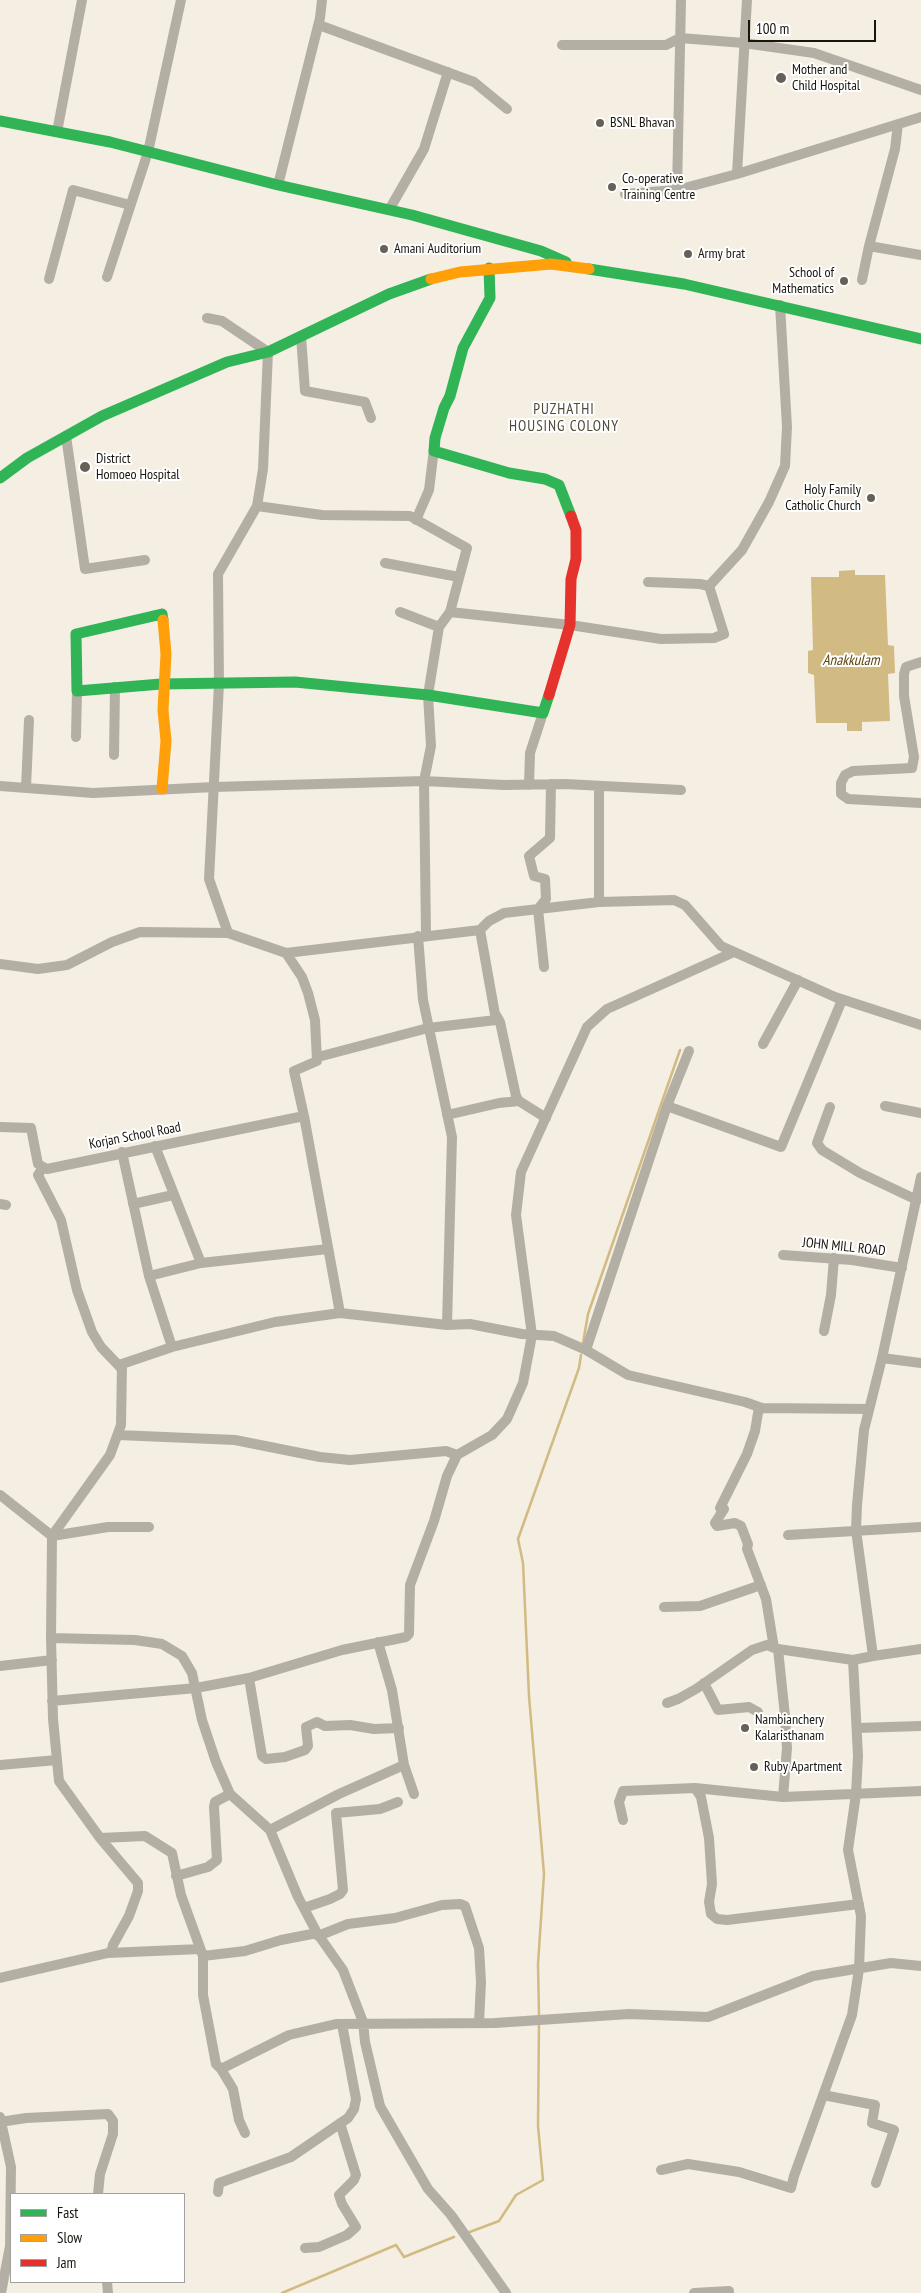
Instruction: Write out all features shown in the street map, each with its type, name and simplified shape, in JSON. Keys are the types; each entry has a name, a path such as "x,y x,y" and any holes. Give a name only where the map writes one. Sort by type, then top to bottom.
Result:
{"street":[{"path":"57,132 82,0"},
{"path":"107,277 148,152 181,0"},
{"path":"278,185 318,25 322,0"},
{"path":"677,190 681,0"},
{"path":"737,174 747,0"},
{"path":"318,25 474,82 507,109"},
{"path":"562,45 666,45 680,38 744,43 814,53 921,90"},
{"path":"389,210 424,149 448,72"},
{"path":"625,194 677,190 737,174 921,117"},
{"path":"0,121 148,152 278,185 389,210 547,253 560,258 573,267"},
{"path":"862,280 869,246 895,149 898,124"},
{"path":"49,279 74,190 130,205"},
{"path":"869,246 921,255"},
{"path":"0,478 28,458 102,416 184,378 227,362 268,352 365,305 426,280 460,272 551,264 573,267 684,284 780,305 854,325 921,339"},
{"path":"416,520 428,490 435,438 450,396 463,348 490,298 489,268"},
{"path":"709,586 742,550 769,502 785,466 787,427 780,305"},
{"path":"207,318 222,321 268,352"},
{"path":"301,336 305,390 365,402 371,418"},
{"path":"228,933 209,879 219,684 218,574 257,506 263,469 268,352"},
{"path":"66,436 85,569 145,560"},
{"path":"434,449 434,451 509,473 545,479 559,485 576,530 576,559 571,580 570,625 530,753 529,785"},
{"path":"257,506 322,515 410,516 467,548 450,612 440,627 428,695 431,746 424,781 422,1000 452,1137 447,1325"},
{"path":"385,563 459,577"},
{"path":"648,582 709,586"},
{"path":"450,612 570,625 661,639 714,638 724,634 709,586"},
{"path":"400,612 440,627"},
{"path":"76,738 76,634 162,614 166,654 166,684 163,710 166,741 162,789"},
{"path":"921,662 906,667 904,674 904,696 914,756 912,768 854,771 845,775 841,783 841,794 848,799 921,803"},
{"path":"77,691 166,684 295,682 428,695 543,714"},
{"path":"114,755 115,688"},
{"path":"26,788 29,720"},
{"path":"0,786 93,793 214,787 424,781 681,790"},
{"path":"544,967 538,909 546,899 545,879 534,876 529,856 550,838 551,784"},
{"path":"599,786 599,902"},
{"path":"0,964 38,969 66,965 112,942 140,932 228,933 286,953 480,930 489,921 504,913 599,902 674,900 685,905 721,946 842,1000 921,1026"},
{"path":"480,930 496,1015 500,1022 516,1096 519,1101 546,1118"},
{"path":"52,1701 196,1688 249,1678 378,1642 406,1637 409,1634 410,1585 434,1521 447,1476 457,1455 492,1435 507,1419 523,1383 532,1335 516,1215 521,1172 587,1027 607,1009 734,952"},
{"path":"286,953 302,977 315,1020 317,1061 294,1071 340,1313"},
{"path":"764,1044 798,980"},
{"path":"667,1106 781,1148 842,1000"},
{"path":"318,1057 428,1028 496,1020 496,1015"},
{"path":"586,1350 667,1106 689,1051"},
{"path":"447,1115 499,1103 519,1101"},
{"path":"885,1106 921,1113"},
{"path":"830,1107 817,1143 822,1150 860,1173 917,1200"},
{"name":"Korjan School Road","path":"0,1127 31,1128 38,1164 47,1168 304,1116"},
{"path":"155,1146 201,1263"},
{"path":"122,1152 149,1276 172,1347"},
{"path":"42,1169 38,1175 61,1220 76,1290 92,1332 101,1347 122,1369"},
{"path":"873,1656 856,1530 864,1430 882,1358 921,1177"},
{"path":"133,1204 173,1195"},
{"path":"149,1276 201,1263 328,1249"},
{"name":"JOHN MILL ROAD","path":"783,1254 834,1258 902,1268"},
{"path":"824,1331 831,1295 834,1258"},
{"path":"111,1953 113,1945 129,1916 138,1891 138,1883 100,1838 59,1782 52,1701 52,1536 110,1455 121,1425 122,1364 172,1347 275,1322 340,1313 447,1325 470,1324 532,1335 554,1336 586,1350 628,1375 759,1407 794,1410 869,1409"},
{"path":"882,1358 921,1363"},
{"path":"759,1407 755,1431 747,1454 720,1508 724,1508 715,1524 718,1526 735,1523 741,1526 748,1544 747,1549 766,1600 776,1648 787,1748 783,1797"},
{"path":"118,1434 234,1440 320,1457 350,1460 446,1451 457,1455"},
{"path":"0,1495 52,1536 108,1527 149,1527"},
{"path":"788,1534 921,1527"},
{"path":"664,1607 700,1606 761,1585"},
{"path":"51,1638 135,1640 162,1644 182,1656 192,1673 202,1720 216,1762 230,1794 270,1830 304,1908 318,1935 343,1970 363,2022 364,2042 380,2106 428,2189 452,2215 506,2293"},
{"path":"378,1642 392,1690 404,1765 414,1794"},
{"path":"667,1703 687,1695 752,1650 767,1645 853,1660 921,1648"},
{"path":"0,1666 52,1660"},
{"path":"661,2170 688,2164 739,2172 791,2188 852,2015 859,1969 861,1916 848,1850 856,1794 858,1728 853,1660"},
{"path":"249,1678 262,1756 266,1759 285,1757 305,1750 308,1746 306,1726 317,1722 325,1726 350,1725 374,1729 399,1728"},
{"path":"704,1683 718,1710 749,1707 758,1712"},
{"path":"858,1728 920,1726"},
{"path":"0,1766 57,1760"},
{"path":"270,1830 339,1794 404,1765"},
{"path":"695,1788 701,1797 705,1816 712,1884 709,1902 711,1914 717,1918 727,1920 859,1904"},
{"path":"623,1820 619,1802 623,1792 695,1788 783,1797 921,1791"},
{"path":"176,1876 208,1867 217,1860 214,1807 215,1802 230,1794"},
{"path":"304,1908 330,1899 340,1894 343,1890 336,1813 380,1808 398,1802"},
{"path":"100,1838 145,1836 172,1853 176,1876 202,1953 203,1995 216,2064 233,2089 239,2120 245,2134"},
{"path":"0,1978 111,1953 245,1951 281,1940 318,1935 348,1924 395,1918 442,1905 460,1904 465,1906 479,1948 481,1982 479,2023"},
{"path":"221,2069 289,2035 342,2024 363,2022 479,2023 629,2014 708,2017 813,1976 891,1964 921,1966"},
{"path":"218,2192 219,2183 291,2157 340,2123 354,2109 356,2099 342,2024"},
{"path":"823,2095 875,2105 872,2123 894,2130 876,2183"},
{"path":"11,2193 11,2167 1,2120 108,2114 113,2121 113,2134 100,2174 98,2193"},
{"path":"305,2248 319,2247 347,2235 356,2227 342,2204 339,2195 354,2180 356,2175 340,2123"},
{"path":"0,2171 11,2167"},
{"path":"1,2293 10,2246"},
{"path":"0,2247 7,2259"},
{"path":"694,2293 729,2291"}],"water":[{"name":"Anakkulam","path":"855,570 855,575 885,575 888,645 894,646 895,673 888,674 890,721 862,722 862,731 847,731 847,723 816,723 814,675 808,673 808,651 813,650 811,577 839,577 839,571"}],"waterway":[{"path":"583,1343 588,1314 680,1050"},
{"path":"539,2016 538,1964 544,1874 529,1696 523,1563 518,1539 579,1368 581,1355"},
{"path":"467,2233 499,2221 516,2195 543,2180 538,2126 539,2022"},
{"path":"282,2293 396,2245 404,2257 454,2237"}],"traffic: fast":[{"path":"0,121 110,142 278,185 412,215 541,251 566,262"},
{"path":"489,268 490,298 463,348 450,396 444,408 435,438 434,451 509,473 545,479 559,485 571,516"},
{"path":"589,269 684,284 921,339"},
{"path":"0,478 27,458 102,416 227,362 268,352 389,294 431,279"},
{"path":"163,620 162,614 76,634 77,691 161,684 295,682 428,695 543,713 549,695"}],"traffic: slow":[{"path":"431,279 460,272 551,264 589,269"},
{"path":"162,789 166,741 163,710 166,654 163,620"}],"traffic: jam":[{"path":"549,695 570,625 571,579 576,559 576,530 571,516"}],"place":[{"name":"Mother and Child Hospital","path":"781,78"},
{"name":"BSNL Bhavan","path":"600,123"},
{"name":"Co-operative Training Centre","path":"612,187"},
{"name":"Amani Auditorium","path":"384,249"},
{"name":"Army brat","path":"688,254"},
{"name":"School of Mathematics","path":"844,281"},
{"name":"District Homoeo Hospital","path":"85,467"},
{"name":"Holy Family Catholic Church","path":"871,498"},
{"name":"Nambianchery Kalaristhanam","path":"745,1728"},
{"name":"Ruby Apartment","path":"754,1767"}],"district":[{"name":"PUZHATHI HOUSING COLONY","path":"564,418"}]}
